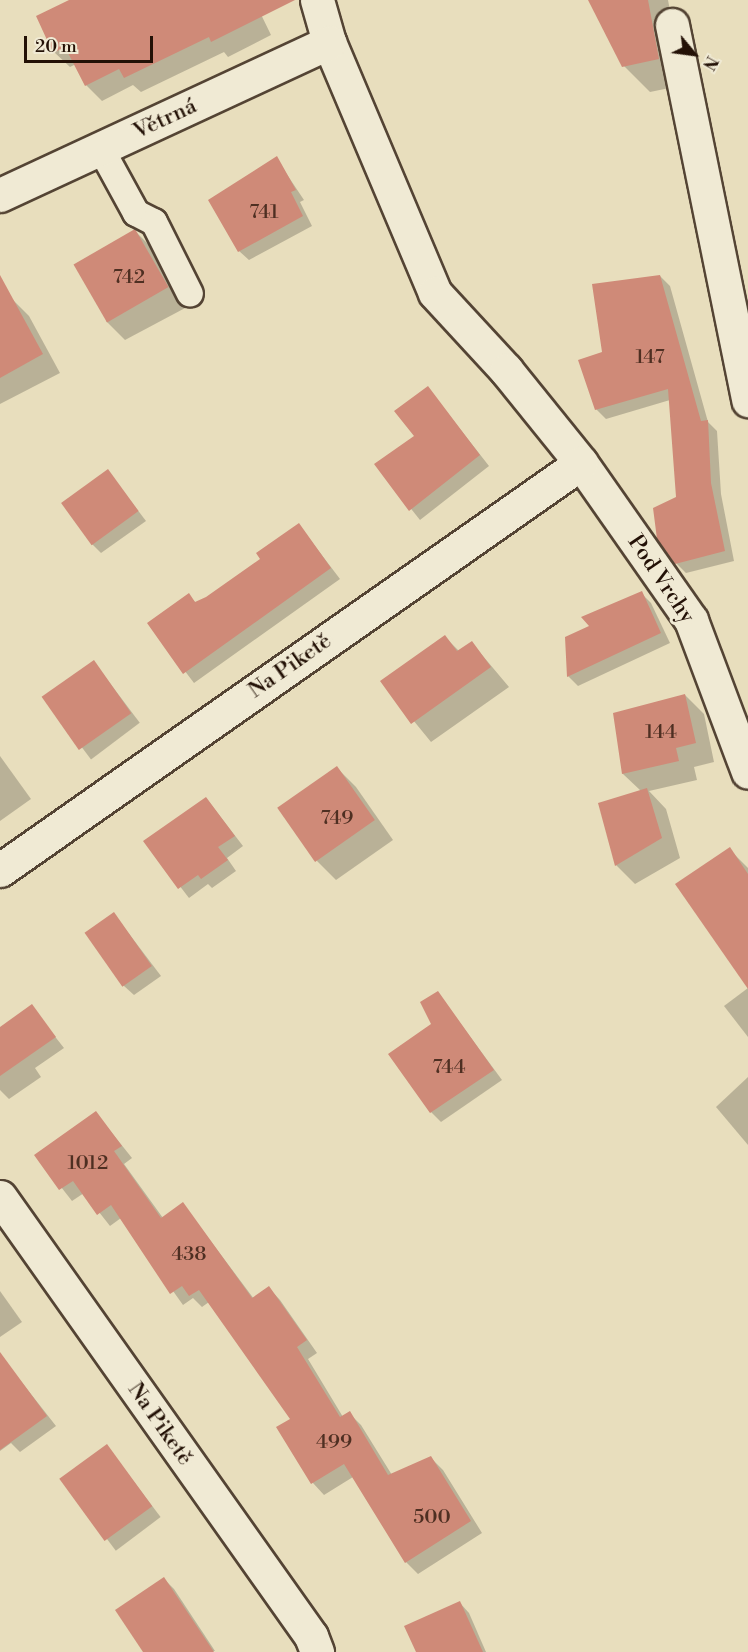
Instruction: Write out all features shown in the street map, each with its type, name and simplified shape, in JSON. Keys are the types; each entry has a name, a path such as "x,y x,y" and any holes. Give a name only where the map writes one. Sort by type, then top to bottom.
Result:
{"street":[{"name":"Pod Vrchy","path":"317,0 329,42 435,293 506,370 581,463 691,620 748,772"},
{"path":"672,25 748,400"},
{"name":"Větrná","path":"0,195 329,42"},
{"name":"Na Piketě","path":"0,870 581,463"},
{"name":"Na Piketě","path":"0,1197 311,1636 317,1652"}],"lane":[{"path":"100,148 136,213 154,222 190,294"}],"building":[{"path":"69,0 295,0 211,42 209,37 124,78 119,69 85,86 65,47 53,53 36,16"},
{"path":"588,0 648,0 659,59 622,67"},
{"path":"277,156 296,190 291,192 303,216 238,252 208,200"},
{"path":"135,229 169,287 107,323 74,264"},
{"path":"0,275 43,354 0,378"},
{"path":"660,275 701,421 708,420 711,483 725,551 675,564 657,539 653,508 676,497 668,389 595,410 578,360 602,352 592,284"},
{"path":"428,386 480,455 409,511 374,464 414,436 394,411"},
{"path":"108,469 139,511 92,545 61,503"},
{"path":"299,523 331,568 183,674 147,623 189,593 195,602 206,597 260,559 256,553"},
{"path":"642,591 661,633 567,677 565,637 589,626 581,617"},
{"path":"445,635 457,651 472,641 491,667 411,724 380,681"},
{"path":"94,660 131,713 79,750 42,697"},
{"path":"685,694 696,743 676,748 679,761 622,774 613,713"},
{"path":"337,766 375,820 315,862 277,808"},
{"path":"647,788 662,838 615,866 598,803"},
{"path":"206,797 235,836 218,847 228,860 201,879 198,875 178,889 143,841"},
{"path":"730,847 748,874 748,989 675,884"},
{"path":"114,912 152,966 122,987 85,933"},
{"path":"438,991 494,1070 430,1113 388,1054 431,1024 420,1002"},
{"path":"32,1004 56,1037 0,1076 0,1027"},
{"path":"96,1111 122,1146 114,1151 161,1218 183,1202 252,1298 269,1286 307,1340 297,1347 340,1417 350,1411 388,1475 431,1456 471,1521 405,1563 344,1464 311,1484 276,1427 290,1419 199,1290 189,1296 182,1286 170,1294 111,1205 97,1215 73,1181 59,1190 34,1155"},
{"path":"0,1352 47,1416 0,1450"},
{"path":"107,1444 152,1506 105,1541 59,1479"},
{"path":"164,1577 214,1652 143,1652 115,1610"},
{"path":"460,1601 483,1652 416,1652 404,1626"}]}
